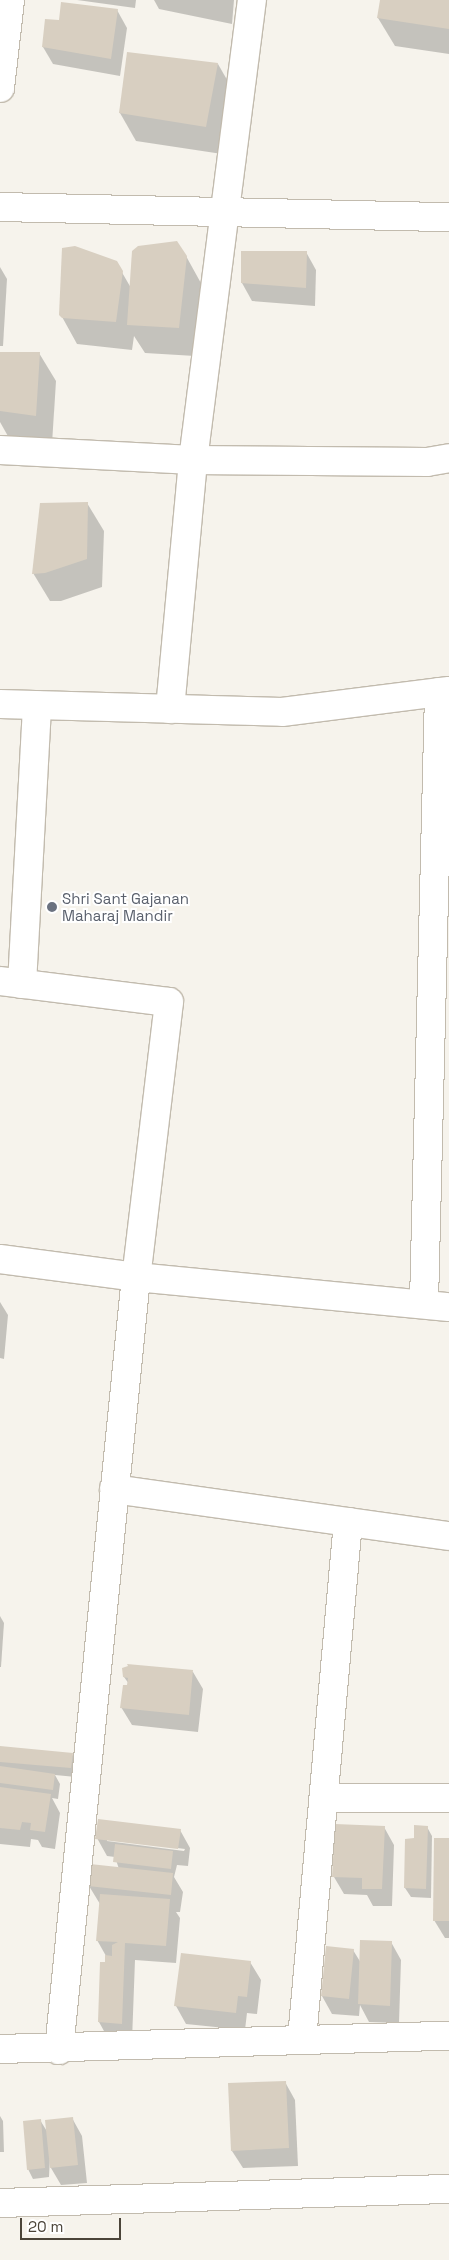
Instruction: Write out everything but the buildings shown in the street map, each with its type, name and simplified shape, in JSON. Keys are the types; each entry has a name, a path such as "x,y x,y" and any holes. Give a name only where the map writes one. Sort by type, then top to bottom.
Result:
{"street":[{"path":"0,88 10,0"},
{"path":"170,709 193,460 252,0"},
{"path":"0,207 449,217"},
{"path":"0,450 193,460 427,462 449,458"},
{"path":"0,704 282,712 444,692 437,1305 136,1277 0,1259"},
{"path":"37,705 11,983 169,1002 136,1277 59,2050"},
{"path":"114,1489 449,1536"},
{"path":"302,2039 325,1798 348,1522"},
{"path":"325,1798 449,1798"},
{"path":"0,2049 59,2050 302,2039 449,2036"},
{"path":"0,2203 449,2189"}],"place":[{"name":"Shri Sant Gajanan Maharaj Mandir","path":"52,907"}]}
